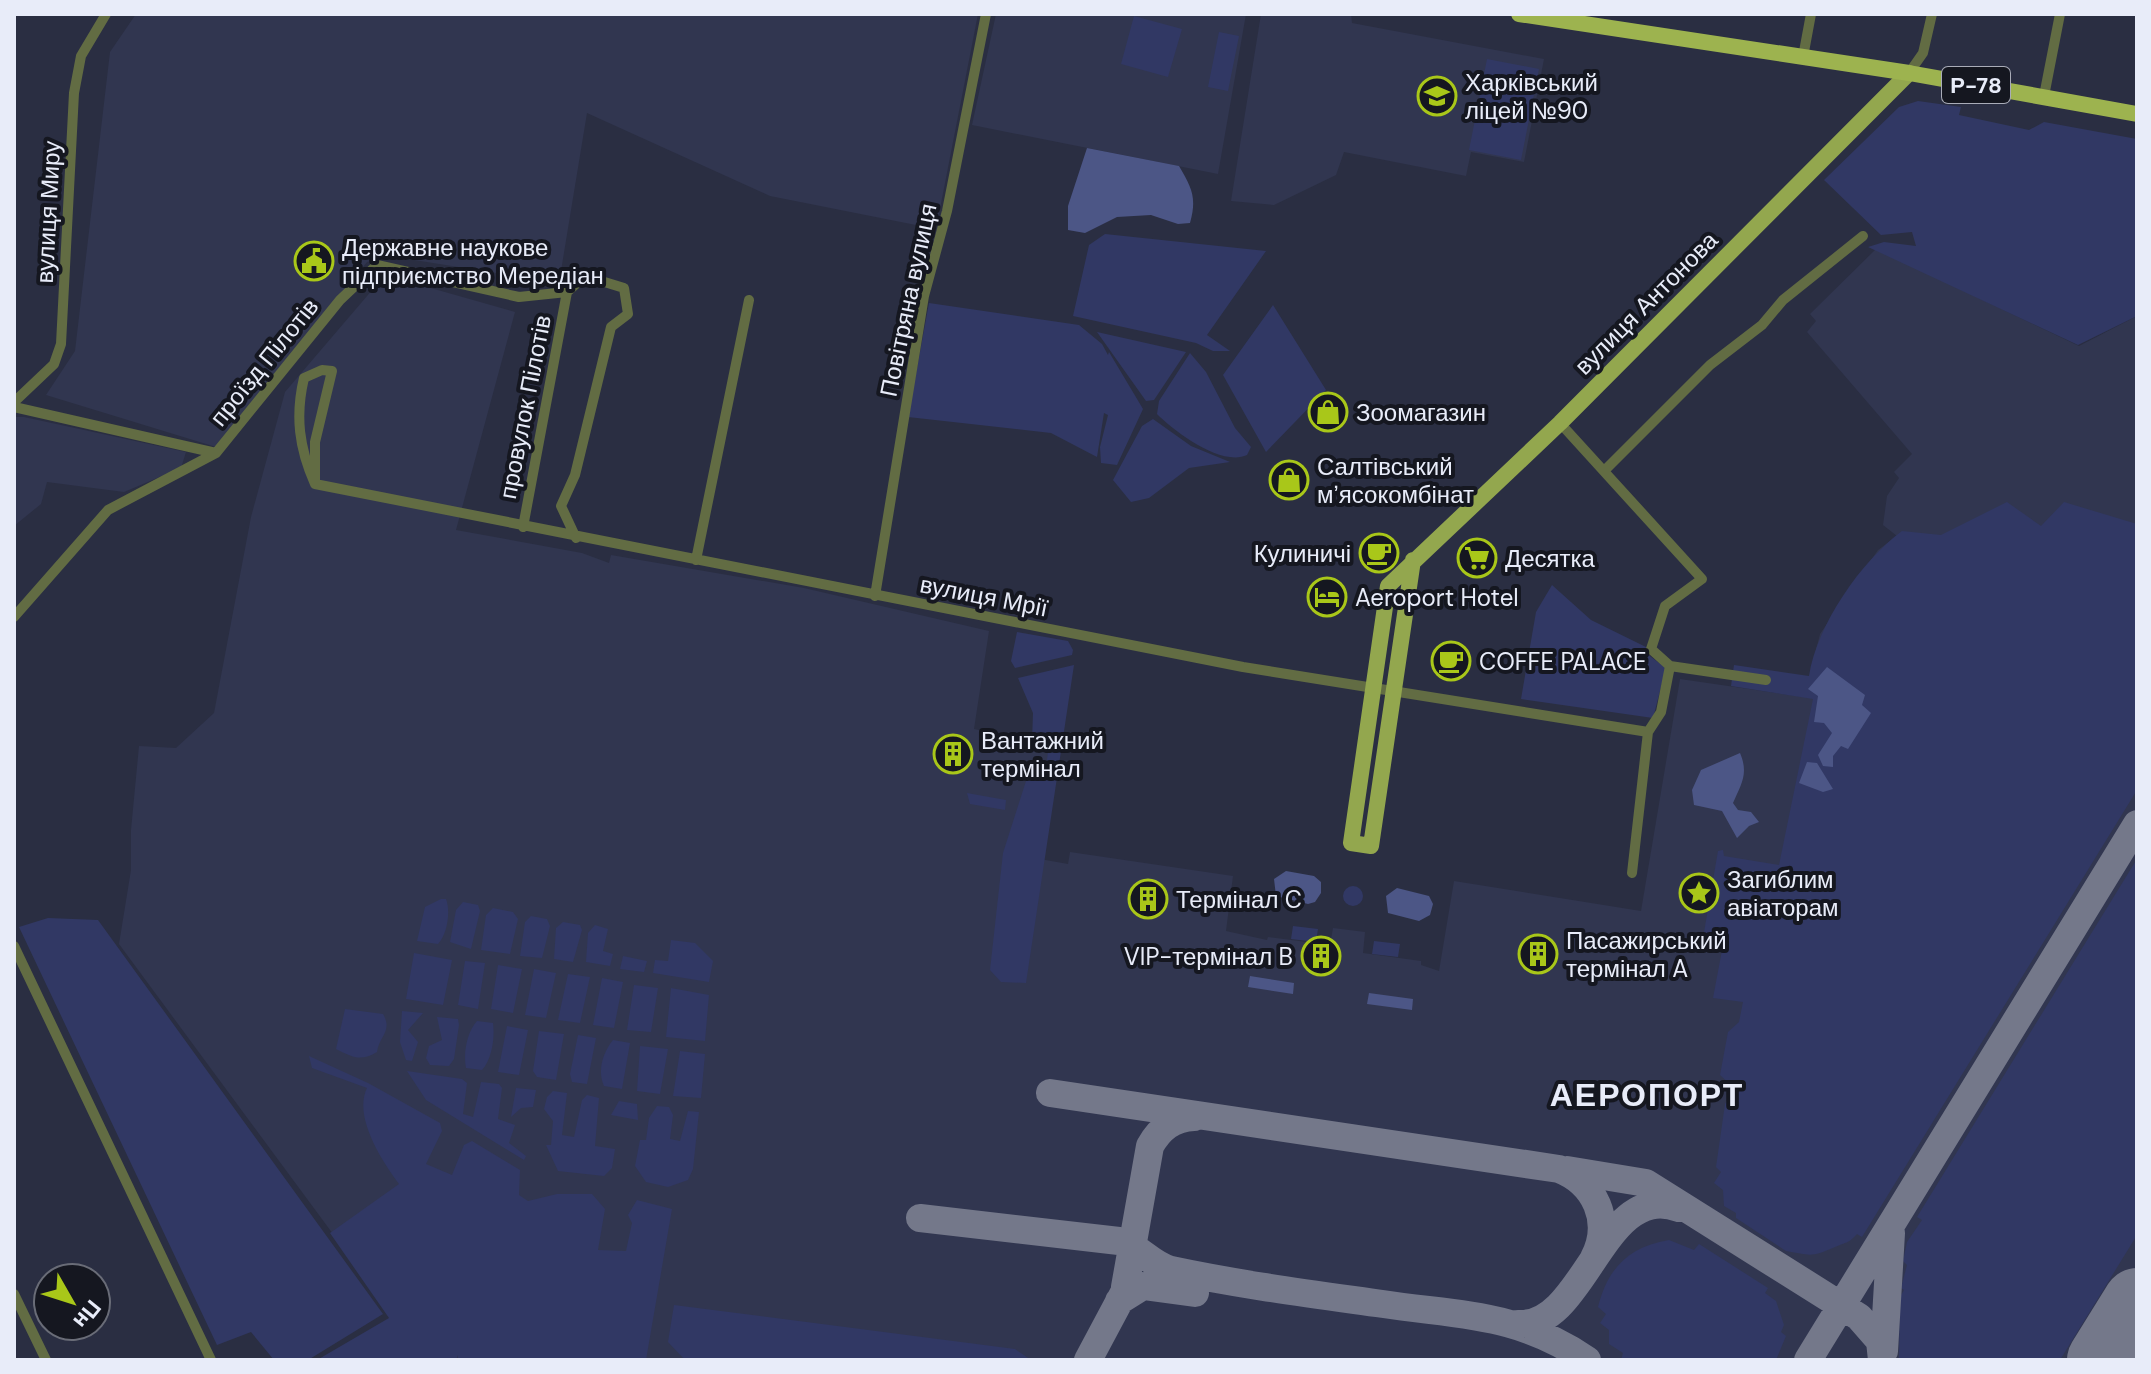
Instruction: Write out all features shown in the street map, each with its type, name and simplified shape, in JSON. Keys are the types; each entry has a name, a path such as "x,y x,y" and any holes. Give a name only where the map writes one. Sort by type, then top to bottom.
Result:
{"highway":[{"name":"Р-78","path":"1519,14 1909,73 2137,114"}],"main road":[{"name":"вулиця Антонова","path":"1413,560 1371,846 1351,843 1370,688 1388,586 1413,560 1560,423 1909,73"}],"street":[{"name":"вулиця Миру","path":"14,404 54,364 61,344 75,82 81,56 106,14"},
{"name":"Повітряна вулиця","path":"875,596 924,296 947,211 986,14"},
{"path":"1803,57 1811,14"},
{"path":"1909,73 1923,53 1932,14"},
{"path":"2044,96 2060,14"},
{"path":"1605,470 1710,365 1762,325 1783,300 1863,236"},
{"name":"проїзд Пілотів","path":"14,617 108,510 216,453 340,300 377,265 519,297 567,292"},
{"name":"провулок Пілотів","path":"523,527 567,292 585,276 624,288 628,314 611,327 575,475 561,506 576,538"},
{"path":"696,560 749,300"},
{"path":"322,370 332,371 315,442 315,484 303,459 297,407 304,378 322,370"},
{"name":"проїзд Пілотів","path":"14,404 216,453"},
{"path":"1560,423 1702,579 1665,606 1651,649 1670,666 1766,680"},
{"name":"вулиця Мрії","path":"315,484 576,538 1243,667 1648,732"},
{"path":"1632,873 1648,732 1661,712 1670,666"},
{"path":"14,946 211,1360"},
{"path":"14,1294 46,1360"}],"shaded area":[{"path":"136,14 978,14 936,229 770,196 587,113 559,283 389,256 367,262 216,447 46,395 75,351 110,52"},
{"path":"996,14 1246,14 1218,174 972,125"},
{"path":"1261,14 1351,14 1352,23 1544,59 1524,162 1471,152 1466,176 1344,152 1336,175 1274,205 1231,201"},
{"path":"1134,16 1182,29 1168,77 1121,64"},
{"path":"1219,32 1239,36 1228,91 1208,87"},
{"path":"1487,59 1539,69 1521,160 1469,150"},
{"path":"1918,101 1961,107 1959,115 2029,130 2044,122 2137,139 2137,316 2078,345 1868,247 1884,242 1916,246 1912,232 1881,235 1824,180 1899,107"},
{"path":"1087,148 1179,166 1192,193 1190,223 1178,224 1151,215 1117,217 1085,233 1068,230 1068,206"},
{"path":"1105,234 1266,251 1207,335 1230,351 1213,351 1196,343 1073,316 1089,245"},
{"path":"1876,249 2079,346 2137,316 2137,1360 426,1360 119,944 131,870 131,830 139,746 176,748 214,713 251,517 285,392 385,275 515,312 456,530 582,553 609,563 611,555 804,588 989,631 974,729 1056,747 1040,859 1068,864 1070,852 1233,876 1226,931 1267,940 1268,937 1330,945 1333,928 1365,932 1363,953 1421,961 1421,965 1439,971 1454,881 1641,911 1680,679 1804,697 1820,634 1878,550 1897,536 1883,525 1887,496 1899,478 1894,472 1912,454 1807,332 1816,321 1810,314"},
{"path":"929,303 1079,325 1102,344 1143,409 1117,465 1101,463 1100,447 1108,415 1104,413 1097,457 1051,433 908,417"},
{"path":"1273,305 1326,390 1266,452 1223,375"},
{"path":"1097,332 1186,352 1154,400 1146,401"},
{"path":"1190,353 1206,372 1235,428 1251,447 1247,455 1224,456 1212,452 1186,438 1157,414 1159,401"},
{"path":"14,417 186,452 181,468 124,492 47,482 41,504 14,526"},
{"path":"1153,419 1191,446 1230,462 1189,468 1149,498 1131,502 1113,480 1142,426"},
{"path":"2007,502 2041,526 2064,502 2137,524 2137,790 1862,1237 1857,1234 1847,1242 1815,1254 1786,1251 1736,1218 1736,1213 1724,1206 1723,1190 1714,1183 1721,1172 1716,1167 1725,1104 1734,1088 1720,1075 1728,1032 1739,1022 1743,1002 1713,998 1723,945 1703,938 1718,851 1723,850 1724,856 1779,865 1813,699 1731,686 1734,665 1809,676 1821,636 1831,616 1871,559 1887,544 1902,531 1941,535"},
{"path":"1552,585 1591,620 1648,648 1647,654 1666,668 1653,718 1521,699 1536,612"},
{"path":"1017,632 1068,641 1072,655 1015,668 1011,661"},
{"path":"1074,665 1026,983 1001,982 990,970 1003,853 1026,781 1037,769 1046,768 1049,744 1032,741 1033,713 1018,678"},
{"path":"1827,667 1865,695 1862,705 1871,713 1848,749 1841,746 1833,756 1833,767 1823,766 1818,755 1832,733 1824,723 1814,722 1818,696 1808,689"},
{"path":"1740,753 1744,773 1733,803 1738,810 1751,812 1759,822 1749,826 1737,838 1722,811 1694,805 1692,790 1701,770"},
{"path":"1807,762 1817,763 1833,789 1823,792 1799,783"},
{"path":"967,793 1006,800 1005,810 970,804"},
{"path":"2137,859 2137,1235 2060,1360 1899,1360 1900,1297 1904,1290 1901,1288 1907,1265 1903,1261 1907,1242 1922,1220 1917,1217"},
{"path":"1286,871 1314,876 1321,882 1321,893 1315,902 1308,904 1276,896 1274,879"},
{"path":"1353,886 1360,889 1363,896 1360,903 1353,906 1346,903 1343,896 1346,889"},
{"path":"1397,888 1429,896 1433,904 1430,915 1419,921 1388,913 1386,896"},
{"path":"446,899 448,917 441,940 438,944 417,941 425,907"},
{"path":"463,902 478,905 480,911 471,949 450,942 456,910"},
{"path":"493,908 513,912 518,919 510,954 481,950 486,915"},
{"path":"531,916 547,919 550,926 542,958 520,956 525,922"},
{"path":"48,918 98,920 383,1314 308,1360 274,1360 251,1332 217,1345 19,927"},
{"path":"563,922 580,925 582,930 573,962 554,959 556,928"},
{"path":"595,925 608,929 603,951 613,954 610,966 586,962 588,933"},
{"path":"1293,926 1318,929 1316,942 1291,939"},
{"path":"671,940 695,943 713,961 709,982 653,973 655,960 668,961"},
{"path":"1374,941 1400,944 1398,957 1372,954"},
{"path":"414,953 452,960 443,1005 406,999"},
{"path":"623,956 647,961 644,972 620,969"},
{"path":"465,961 485,963 478,1009 458,1005"},
{"path":"498,965 522,969 513,1013 491,1009"},
{"path":"534,969 556,973 546,1018 525,1015"},
{"path":"568,974 590,977 580,1023 558,1020"},
{"path":"1250,976 1294,983 1293,994 1248,987"},
{"path":"602,978 623,982 614,1028 593,1025"},
{"path":"634,985 658,988 651,1032 627,1030"},
{"path":"671,988 709,995 705,1041 666,1037"},
{"path":"1369,993 1413,999 1412,1010 1367,1004"},
{"path":"345,1009 383,1014 387,1025 377,1052 356,1057 336,1049"},
{"path":"402,1011 423,1013 408,1030 418,1042 412,1061 406,1060 400,1042"},
{"path":"437,1017 458,1019 454,1059 449,1066 430,1065 426,1058 429,1046 442,1040"},
{"path":"477,1021 493,1023 492,1048 482,1070 466,1068 465,1062 468,1037"},
{"path":"507,1026 528,1030 519,1075 498,1072"},
{"path":"539,1031 564,1034 556,1080 537,1077 533,1071"},
{"path":"578,1035 596,1038 587,1084 572,1082 570,1074"},
{"path":"613,1040 630,1043 622,1089 604,1086 602,1080 602,1062"},
{"path":"640,1046 668,1049 660,1094 637,1091"},
{"path":"680,1051 705,1054 701,1098 673,1096"},
{"path":"309,1056 368,1083 440,1123 442,1131 426,1164 452,1175 464,1145 472,1141 520,1170 519,1195 528,1201 557,1194 592,1194 605,1209 598,1250 626,1251 632,1223 628,1215 637,1200 672,1209 646,1360 458,1360 458,1355 456,1360 317,1360 389,1318 330,1233 399,1184 366,1125 364,1100 367,1088 312,1068"},
{"path":"407,1071 462,1079 467,1083 463,1114 473,1117 481,1082 499,1084 502,1088 498,1119 515,1125 509,1143 526,1156 524,1160 426,1100"},
{"path":"516,1088 536,1090 533,1107 521,1108 511,1117"},
{"path":"553,1091 567,1093 562,1135 574,1137 582,1100 587,1095 599,1098 595,1146 615,1149 612,1168 604,1176 558,1171 546,1145 551,1145 553,1121 544,1109 547,1097"},
{"path":"619,1101 637,1104 638,1120 611,1115"},
{"path":"657,1106 669,1107 673,1115 670,1139 680,1141 688,1111 699,1112 693,1169 688,1180 668,1187 646,1182 635,1166 640,1140 646,1140 649,1118"},
{"path":"1669,1240 1694,1250 1699,1244 1768,1288 1765,1293 1776,1301 1784,1325 1781,1332 1786,1336 1776,1360 1621,1360 1623,1353 1609,1344 1609,1330 1600,1323 1606,1314 1598,1307 1602,1293 1614,1271 1631,1254"},
{"path":"674,1305 1015,1349 1031,1360 685,1360 668,1342"}],"taxiway":[{"path":"1808,1360 2137,824"},
{"path":"1050,1093 1559,1169 1582,1184 1597,1205 1602,1230 1594,1258"},
{"path":"1125,1287 1150,1146 1168,1125 1194,1117"},
{"path":"1567,1170 1646,1183 1859,1317 1880,1341 1882,1360"},
{"path":"1518,1324 1541,1319 1561,1304 1612,1233 1631,1215 1653,1205 1679,1208"},
{"path":"920,1218 1119,1241 1171,1270 1277,1289 1489,1319 1537,1333 1587,1360"},
{"path":"1884,1351 1891,1233"},
{"path":"1088,1360 1128,1285"},
{"path":"1119,1301 1143,1286 1195,1293"}],"runway":[{"path":"2101,1360 2137,1302"}],"place":[{"name":"Харківський ліцей №90","path":"1437,96"},
{"name":"Державне наукове підприємство Мередіан","path":"314,261"},
{"name":"Зоомагазин","path":"1328,412"},
{"name":"Салтівський мʼясокомбінат","path":"1289,480"},
{"name":"Кулиничі","path":"1379,553"},
{"name":"Десятка","path":"1477,558"},
{"name":"Aeroport Hotel","path":"1327,597"},
{"name":"COFFE PALACE","path":"1451,661"},
{"name":"Вантажний термінал","path":"953,754"},
{"name":"Загиблим авіаторам","path":"1699,893"},
{"name":"Термінал C","path":"1148,899"},
{"name":"Пасажирський термінал A","path":"1538,954"},
{"name":"VIP-термінал B","path":"1321,956"}],"district":[{"name":"АЕРОПОРТ","path":"1647,1095"}]}
